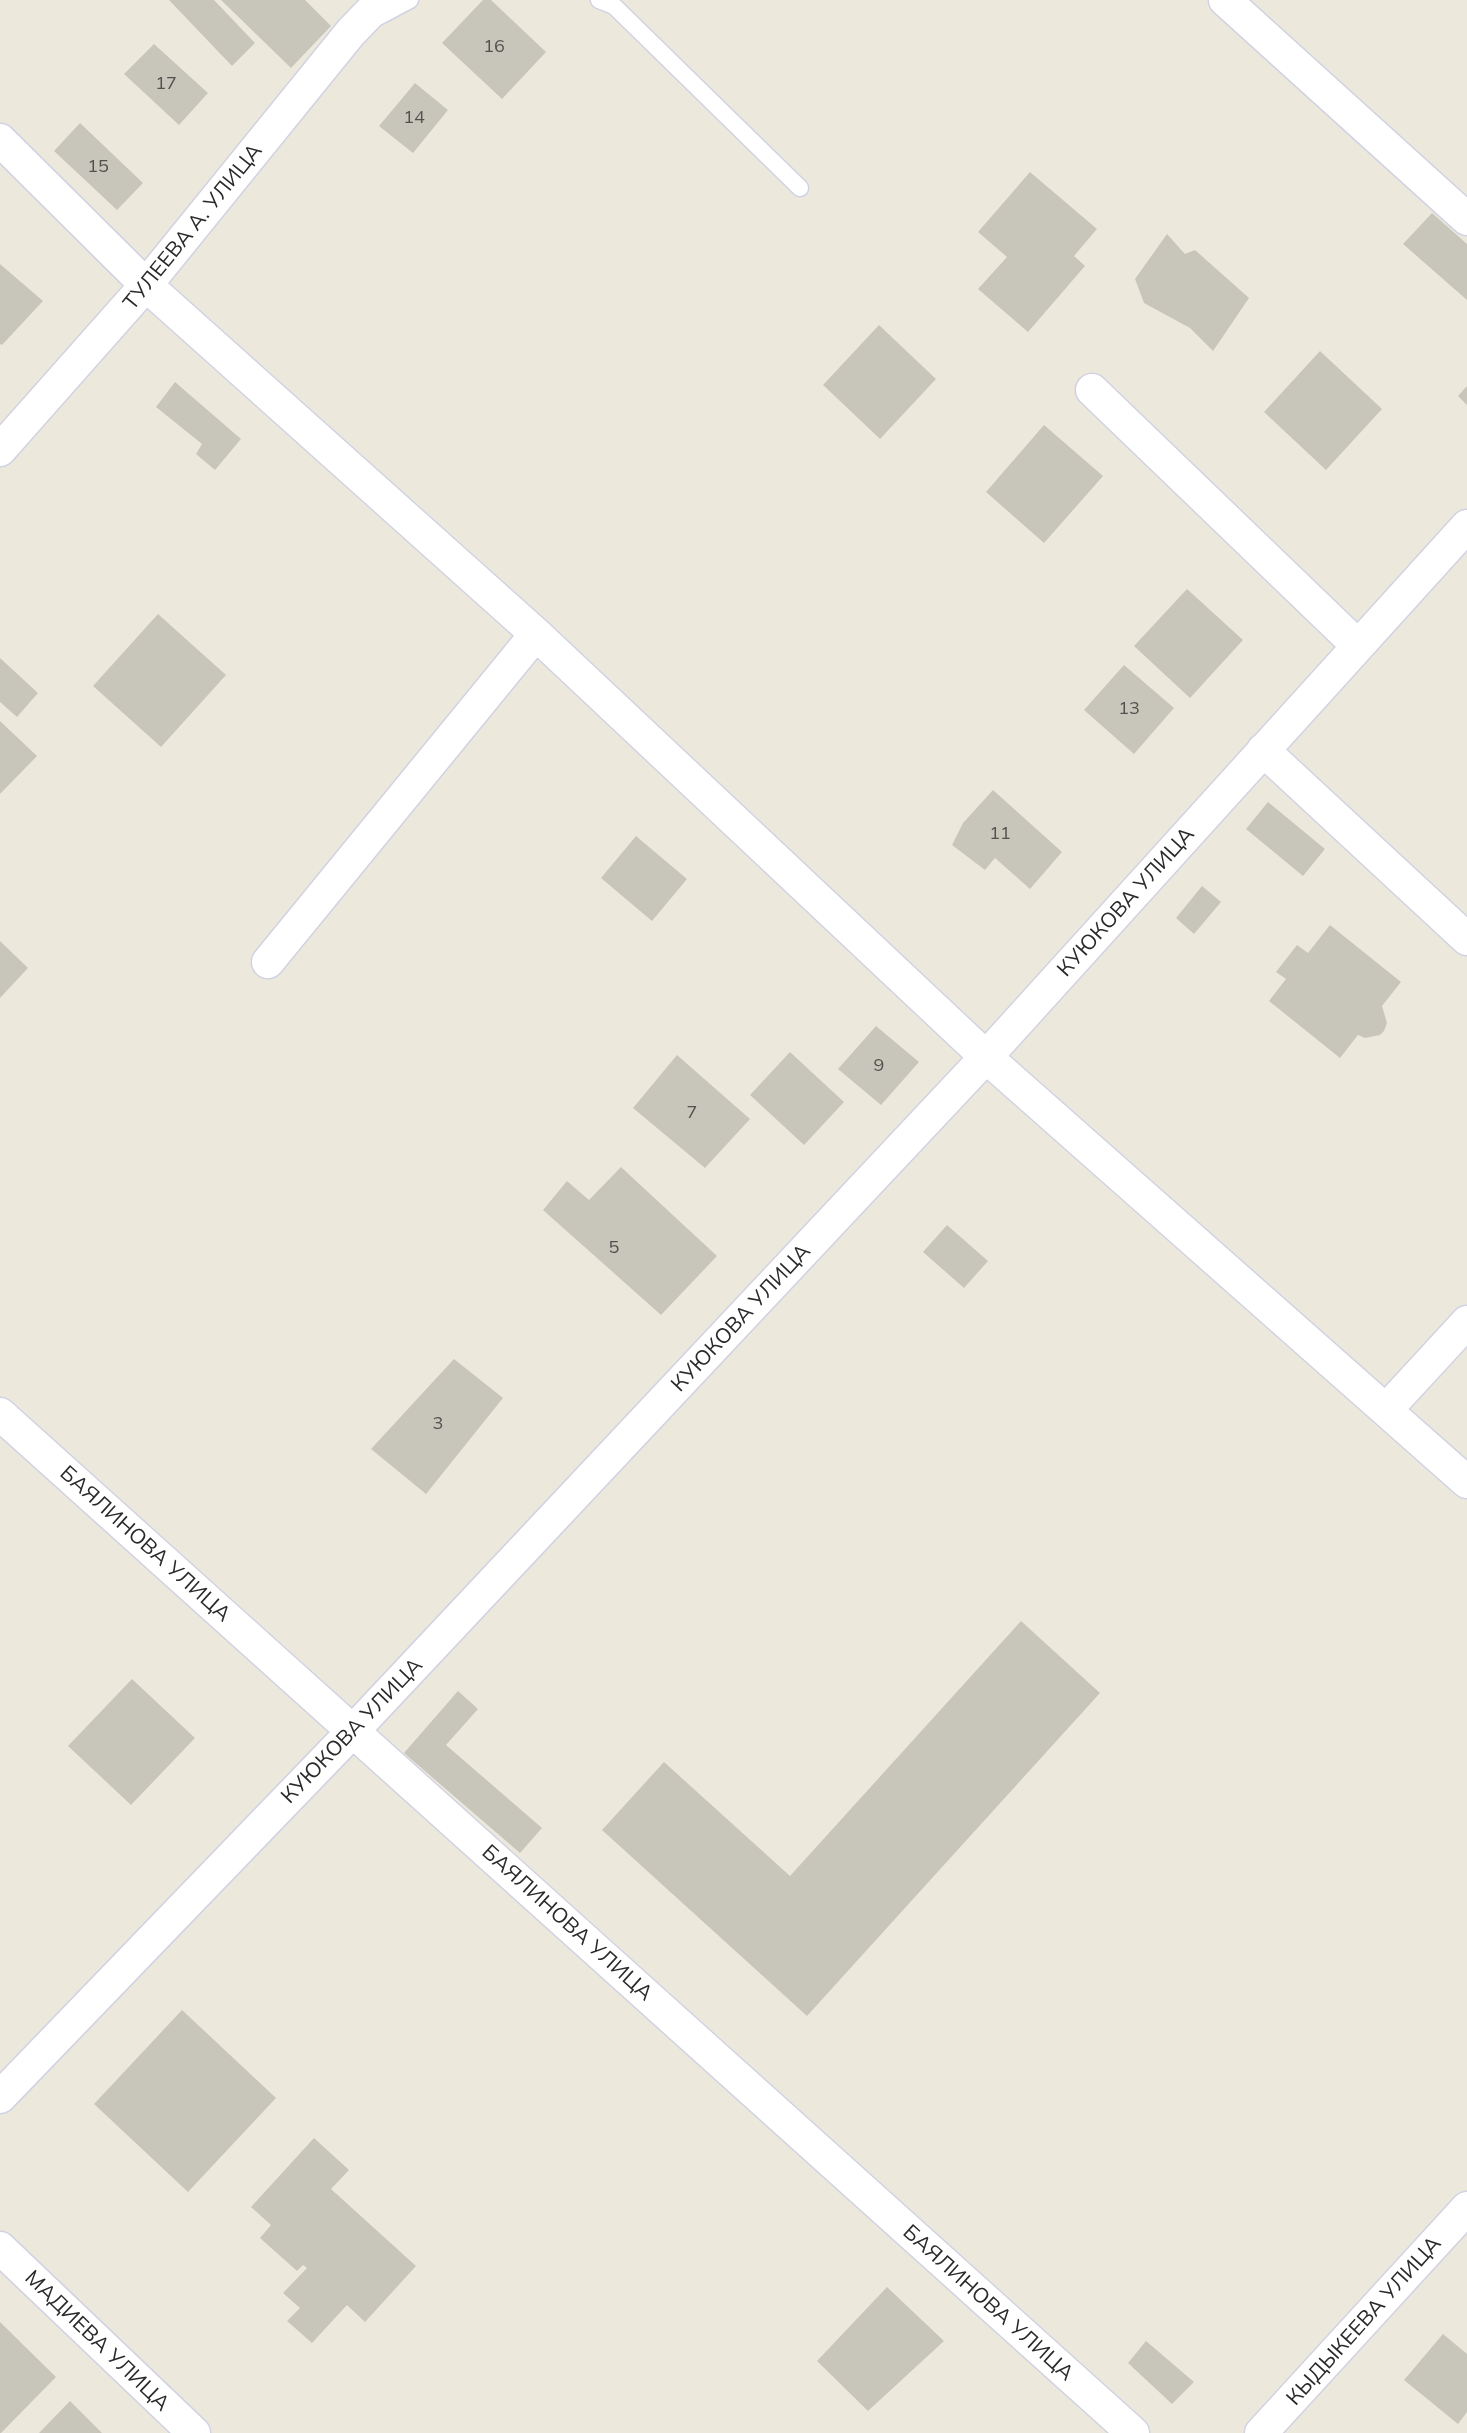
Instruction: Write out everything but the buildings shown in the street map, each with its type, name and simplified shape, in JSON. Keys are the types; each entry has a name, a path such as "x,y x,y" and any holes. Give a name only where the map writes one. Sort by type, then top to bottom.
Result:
{"street":[{"name":"ТУЛЕЕВА А. УЛИЦА","path":"0,450 146,285 351,32 382,0"},
{"path":"1225,0 1467,219"},
{"path":"0,140 146,285 536,634 986,1057 1467,1482"},
{"path":"1092,390 1358,646"},
{"name":"КУЮКОВА УЛИЦА","path":"0,2097 353,1731 986,1057 1467,526"},
{"path":"268,962 536,634"},
{"path":"1263,750 1467,939"},
{"path":"1386,1410 1467,1322"},
{"name":"БАЯЛИНОВА УЛИЦА","path":"0,1414 1133,2433"},
{"name":"КЫДЫКЕЕВА УЛИЦА","path":"1261,2433 1467,2208"},
{"name":"МАДИЕВА УЛИЦА","path":"0,2248 194,2433"}],"lane":[{"path":"351,32 410,0"},
{"path":"598,0 614,6 800,188"}]}
